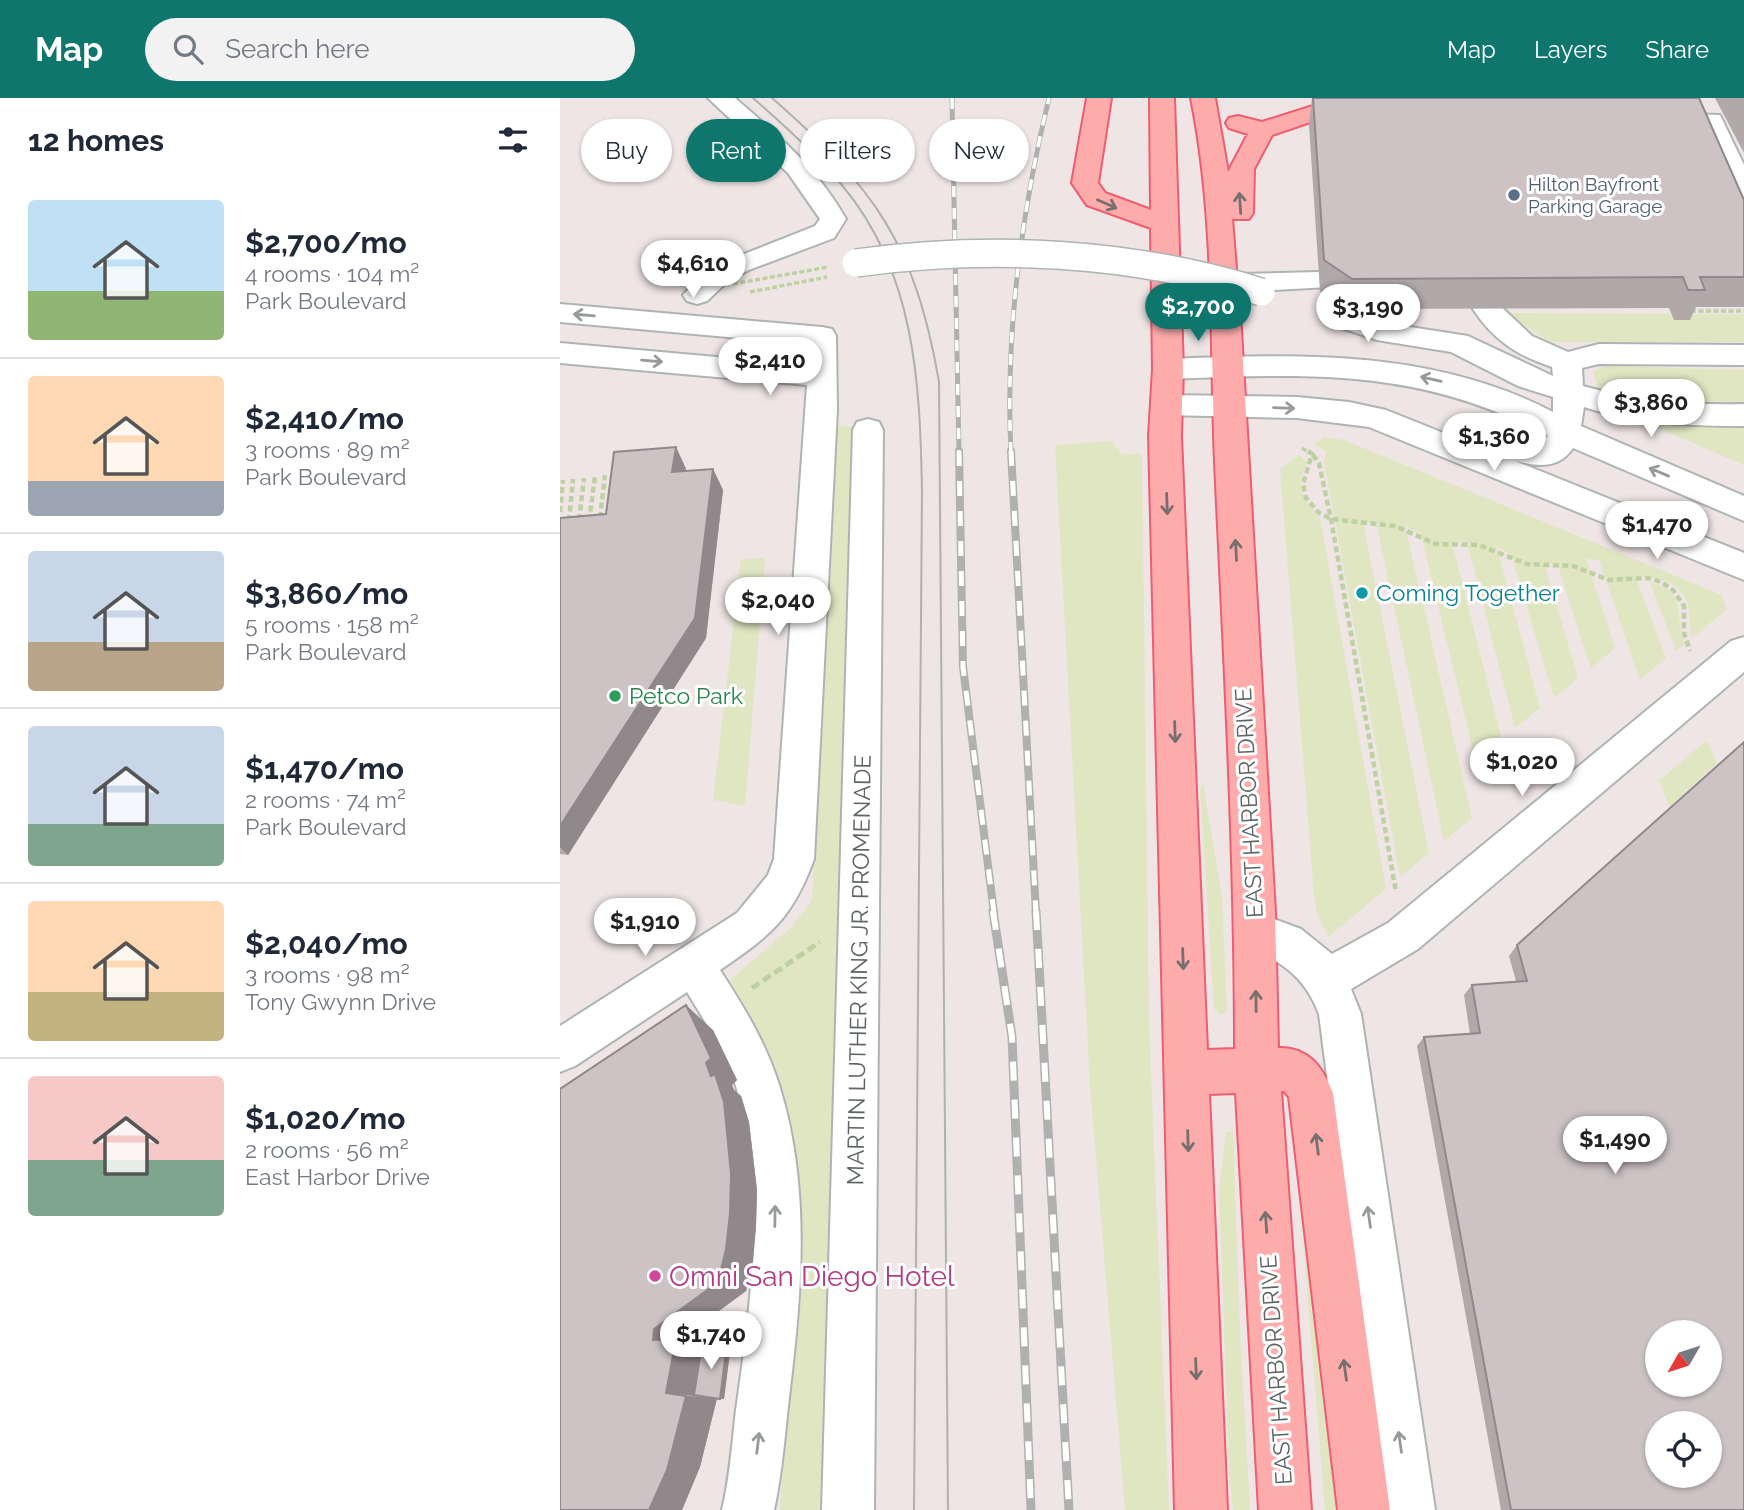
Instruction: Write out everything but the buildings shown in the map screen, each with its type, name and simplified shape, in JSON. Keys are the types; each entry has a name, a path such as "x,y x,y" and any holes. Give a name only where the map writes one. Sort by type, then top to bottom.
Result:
{"main road":[{"path":"1099,98 1085,183 1096,199 1164,223"},
{"path":"1162,98 1167,387 1165,450 1201,1510"},
{"path":"1203,98 1234,122 1263,130"},
{"name":"EAST HARBOR DRIVE","path":"1203,98 1241,288 1229,367 1230,407 1255,931 1257,1069 1285,1510"},
{"path":"1241,288 1244,264 1238,176 1242,163 1263,130 1312,105"},
{"path":"1186,1073 1257,1069 1297,1072 1311,1093 1364,1510"}],"street":[{"path":"697,295 719,274 825,232 833,219 820,191 784,154 720,98"},
{"path":"1312,105 1343,117"},
{"path":"1629,120 1711,120 1744,193"},
{"path":"860,256 984,254 1063,257 1122,263 1241,288 1319,281"},
{"path":"1487,309 1505,334 1537,352 1567,362 1600,354 1744,355"},
{"path":"560,313 822,356"},
{"path":"1346,319 1387,333 1458,343 1481,352 1529,379 1620,408 1673,414 1744,415"},
{"path":"560,353 722,367 822,356"},
{"path":"560,1051 751,926 784,886 794,859 822,356"},
{"path":"1167,387 1230,407 1350,412 1375,417 1423,419 1494,446 1540,456 1556,449 1563,431 1570,394 1567,362"},
{"path":"1167,387 1229,367 1280,364 1419,376 1465,388 1535,414 1563,431 1744,509"},
{"path":"1375,417 1744,567"},
{"name":"MARTIN LUTHER KING JR. PROMENADE","path":"848,1510 868,430"},
{"path":"1327,979 1403,936 1744,651"},
{"path":"1255,931 1294,944 1327,979 1340,1014 1409,1510"},
{"path":"693,964 740,1043 758,1086 769,1132 775,1187 768,1365 748,1510"}],"path":[{"path":"733,284 860,256"},
{"path":"697,295 741,294 803,283 819,277"},
{"path":"1687,311 1744,311"},
{"path":"1302,448 1312,454 1319,463 1331,519 1403,936"},
{"path":"1312,454 1303,484 1306,498 1318,512 1331,519 1347,523 1395,526 1436,544 1479,545 1527,564 1573,566 1609,580 1648,578 1661,582 1685,606 1687,644 1709,681"},
{"path":"599,527 605,475"},
{"path":"588,528 595,477"},
{"path":"578,529 584,478"},
{"path":"568,529 573,479"},
{"path":"560,512 563,481"},
{"path":"720,1008 861,914"}],"green space":[{"path":"1505,313 1744,314 1744,342 1550,342"},
{"path":"1607,366 1744,370 1744,403 1656,403 1599,393 1593,371"},
{"path":"1644,422 1744,425 1744,465"},
{"path":"836,426 877,427 875,1510 780,1510 800,1210 787,1112 764,1043 730,980 791,928 812,900"},
{"path":"1324,437 1344,440 1722,595 1727,609 1692,638 1688,604 1680,590 1666,581 1635,576 1666,658 1640,680 1599,560 1586,559 1615,648 1591,669 1557,563 1544,563 1578,678 1554,698 1511,554 1497,547 1540,708 1515,728 1467,542 1452,542 1501,737 1475,759 1421,534 1405,526 1472,818 1444,841 1376,522 1363,522 1429,853 1400,877 1324,461 1326,451 1314,445"},
{"path":"1111,441 1122,454 1142,454 1149,1026 1169,1510 1125,1510 1090,1085 1055,445"},
{"path":"1299,455 1308,463 1300,485 1304,499 1320,517 1386,889 1328,937 1316,910 1314,895 1280,469"},
{"path":"765,557 745,806 713,800 741,560"},
{"path":"1650,582 1671,592 1675,599 1685,644 1676,651"},
{"path":"1707,740 1717,763 1669,807 1659,781"},
{"path":"1203,783 1222,897 1227,1010 1222,1015 1214,1009 1200,788"},
{"path":"1294,1125 1352,1510 1325,1510"},
{"path":"1226,1132 1233,1132 1250,1510 1233,1510 1229,1469 1219,1189"}],"tram line":[{"path":"753,98 820,161 866,218 885,253 899,291 915,369 922,491 914,1510"},
{"path":"772,98 839,161 886,222 903,255 917,292 939,382 948,1510"}],"railway":[{"path":"952,98 959,453"},
{"path":"1011,453 1010,364 1017,274 1030,186 1049,98"},
{"path":"959,451 963,667 994,913"},
{"path":"1011,451 1036,913"},
{"path":"993,911 1012,1037 1031,1510"},
{"path":"1036,911 1069,1510"}],"place":[{"name":"Hilton Bayfront Parking Garage","path":"1514,195"},
{"name":"Coming Together","path":"1362,593"},
{"name":"Petco Park","path":"615,696"},
{"name":"Omni San Diego Hotel","path":"655,1276"}]}
